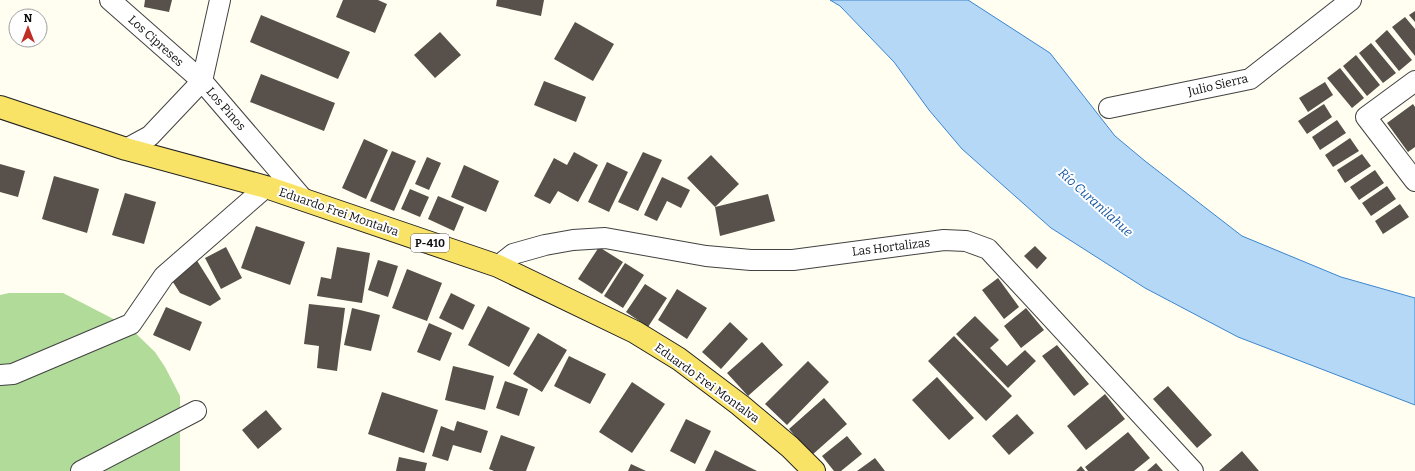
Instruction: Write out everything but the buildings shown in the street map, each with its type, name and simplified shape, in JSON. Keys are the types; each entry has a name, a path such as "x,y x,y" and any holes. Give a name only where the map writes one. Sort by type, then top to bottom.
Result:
{"main road":[{"name":"Eduardo Frei Montalva","path":"0,107 126,149 266,187 498,266 628,329 679,359 740,405 790,447 814,471"}],"street":[{"name":"Los Cipreses","path":"110,0 202,81"},
{"name":"Los Pinos","path":"220,0 202,81 304,200"},
{"name":"Julio Sierra","path":"1109,108 1250,79 1351,0"},
{"path":"126,149 150,136 202,81"},
{"path":"1415,81 1366,117 1415,182"},
{"path":"0,375 13,374 131,324 164,276 266,187"},
{"name":"Las Hortalizas","path":"498,266 513,254 545,245 573,240 606,238 706,256 751,260 793,260 944,240 966,241 988,250 1193,471"},
{"path":"81,471 196,411"}],"green space":[{"path":"9,293 63,293 129,327 155,352 165,367 180,396 180,471 0,471 0,295"}],"water":[{"name":"Río Curanilahue","path":"830,0 968,0 1050,53 1115,136 1242,236 1341,277 1415,298 1415,405 1238,337 1145,288 1051,228 962,149 929,110 894,62 840,6"}]}
